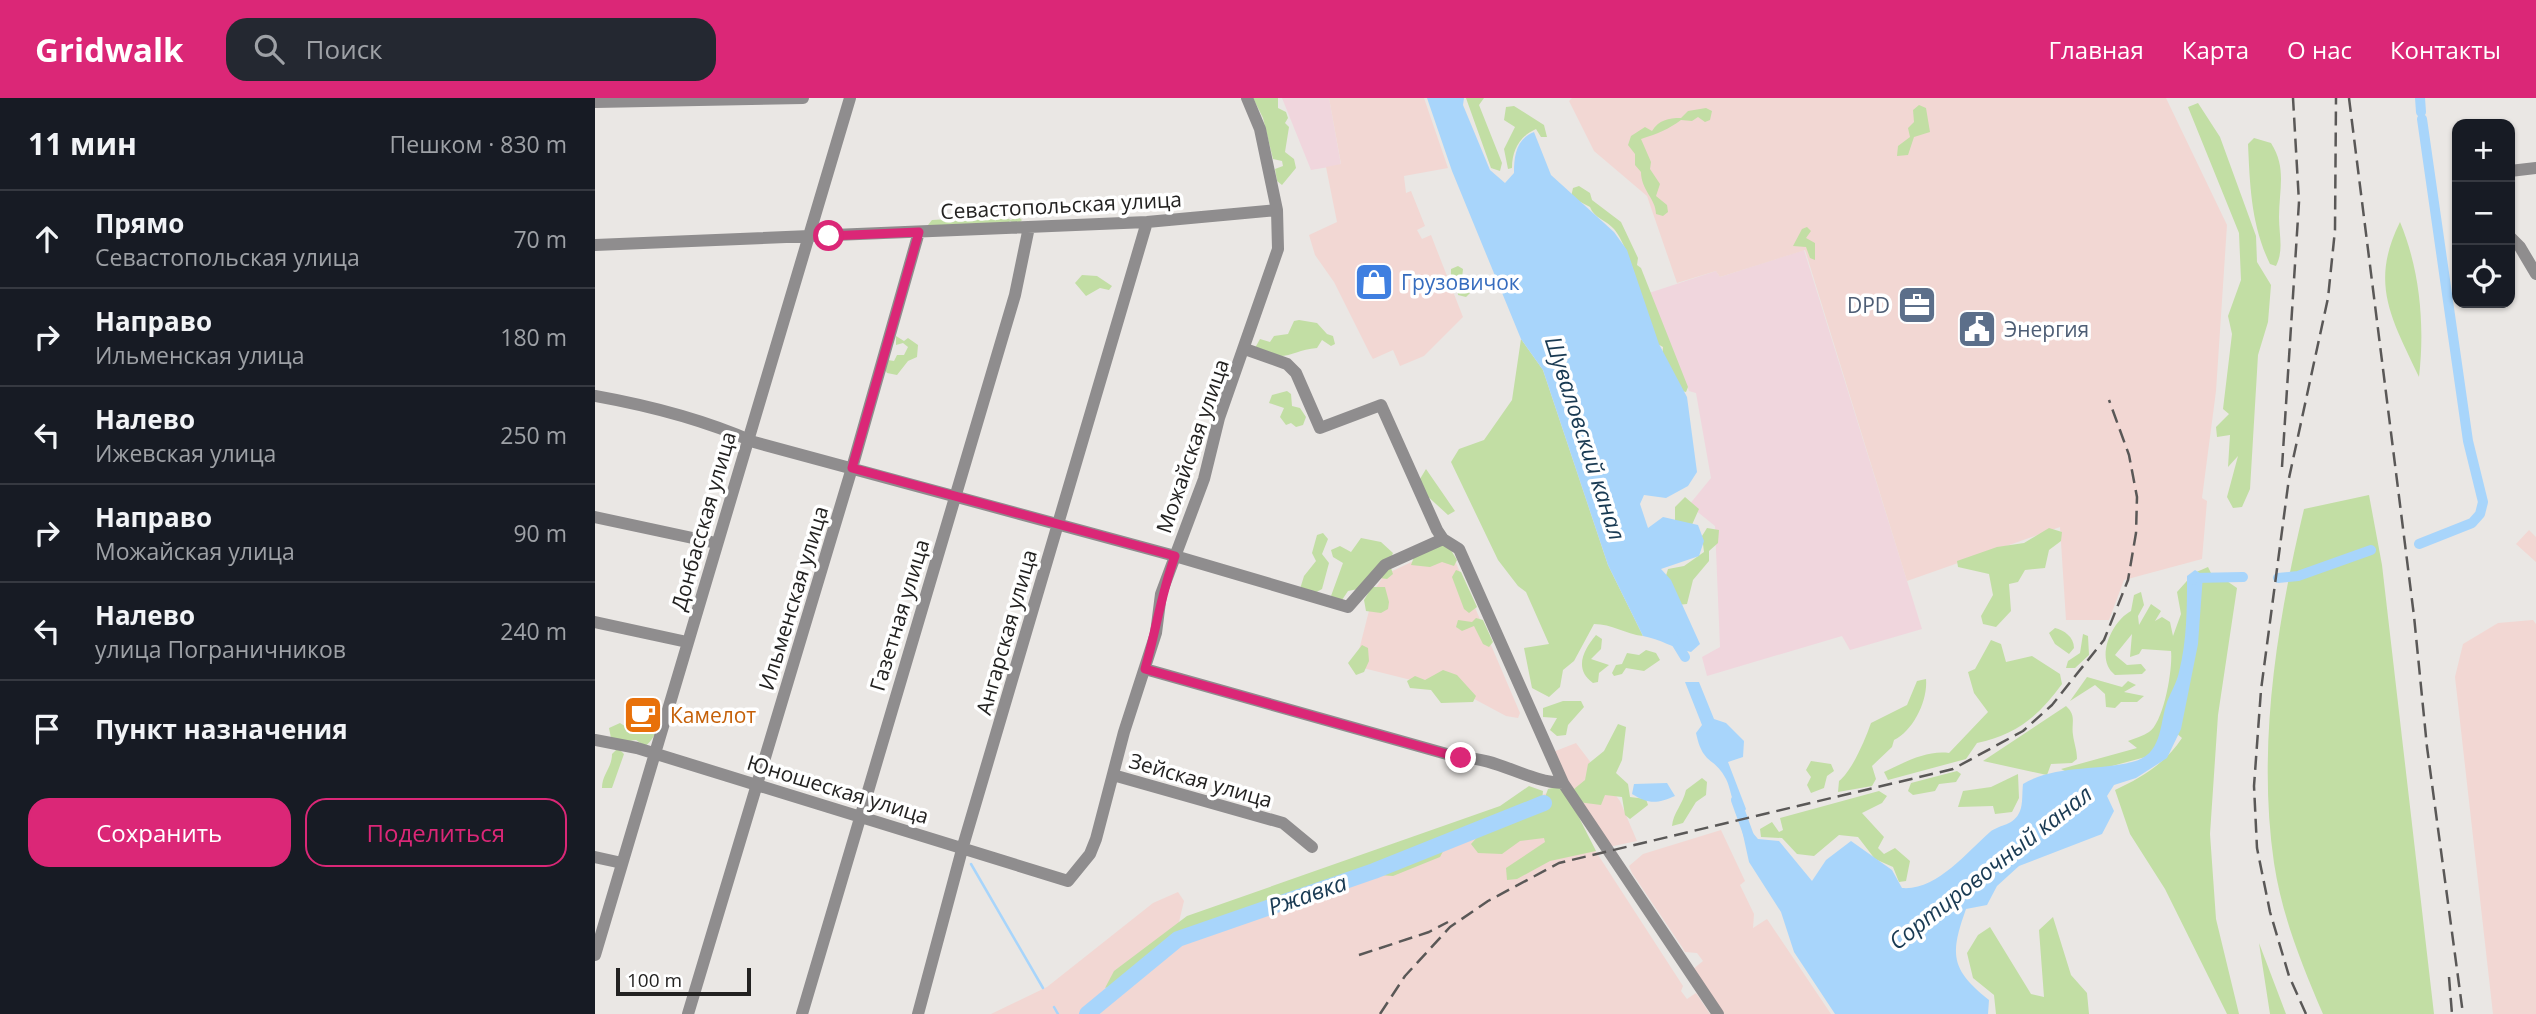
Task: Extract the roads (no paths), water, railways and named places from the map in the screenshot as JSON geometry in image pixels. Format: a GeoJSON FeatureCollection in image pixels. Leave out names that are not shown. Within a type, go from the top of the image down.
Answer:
{"type":"FeatureCollection","features":[{"type":"Feature","properties":{"kind":"street"},"geometry":{"type":"LineString","coordinates":[[595,102],[803,98]]}},
{"type":"Feature","properties":{"kind":"street","name":"Донбасская улица"},"geometry":{"type":"LineString","coordinates":[[595,955],[850,98]]}},
{"type":"Feature","properties":{"kind":"street","name":"Можайская улица"},"geometry":{"type":"LineString","coordinates":[[1068,881],[1090,854],[1124,732],[1156,633],[1161,594],[1204,479],[1219,418],[1278,248],[1277,210],[1260,129],[1247,98]]}},
{"type":"Feature","properties":{"kind":"street"},"geometry":{"type":"LineString","coordinates":[[2515,170],[2536,168]]}},
{"type":"Feature","properties":{"kind":"street","name":"Севастопольская улица"},"geometry":{"type":"LineString","coordinates":[[595,244],[1147,222],[1277,210]]}},
{"type":"Feature","properties":{"kind":"street","name":"Ангарская улица"},"geometry":{"type":"LineString","coordinates":[[918,1014],[963,846],[1147,222]]}},
{"type":"Feature","properties":{"kind":"street","name":"Газетная улица"},"geometry":{"type":"LineString","coordinates":[[802,1014],[1015,295],[1029,227]]}},
{"type":"Feature","properties":{"kind":"street","name":"Ильменская улица"},"geometry":{"type":"LineString","coordinates":[[688,1014],[852,468],[919,232]]}},
{"type":"Feature","properties":{"kind":"street"},"geometry":{"type":"LineString","coordinates":[[2515,242],[2536,274]]}},
{"type":"Feature","properties":{"kind":"street"},"geometry":{"type":"LineString","coordinates":[[1245,349],[1287,364],[1296,373],[1319,428],[1381,405],[1403,459],[1443,539],[1458,549],[1563,783],[1718,1014]]}},
{"type":"Feature","properties":{"kind":"street"},"geometry":{"type":"LineString","coordinates":[[595,396],[668,411],[747,439],[1175,556],[1348,607],[1385,565],[1443,539]]}},
{"type":"Feature","properties":{"kind":"street"},"geometry":{"type":"LineString","coordinates":[[595,517],[716,543]]}},
{"type":"Feature","properties":{"kind":"street"},"geometry":{"type":"LineString","coordinates":[[595,622],[688,642]]}},
{"type":"Feature","properties":{"kind":"street"},"geometry":{"type":"LineString","coordinates":[[1145,669],[1461,758],[1478,758],[1544,782],[1563,783]]}},
{"type":"Feature","properties":{"kind":"street","name":"Юношеская улица"},"geometry":{"type":"LineString","coordinates":[[595,740],[655,754],[963,846],[1068,881]]}},
{"type":"Feature","properties":{"kind":"street","name":"Зейская улица"},"geometry":{"type":"LineString","coordinates":[[1113,775],[1283,823],[1312,847]]}},
{"type":"Feature","properties":{"kind":"street"},"geometry":{"type":"LineString","coordinates":[[595,857],[622,863]]}},
{"type":"Feature","properties":{"kind":"water"},"geometry":{"type":"Polygon","coordinates":[[[1427,98],[1464,98],[1463,105],[1490,170],[1505,183],[1514,173],[1520,144],[1534,132],[1551,175],[1614,232],[1627,250],[1659,344],[1687,397],[1697,472],[1688,486],[1666,498],[1644,495],[1640,504],[1648,528],[1663,517],[1698,525],[1704,541],[1699,556],[1661,569],[1671,580],[1700,644],[1691,652],[1643,636],[1608,565],[1543,370],[1521,339],[1452,171],[1427,98]]]}},
{"type":"Feature","properties":{"kind":"water"},"geometry":{"type":"Polygon","coordinates":[[[2195,570],[2203,575],[2198,644],[2181,729],[2167,758],[2136,778],[2114,785],[2107,796],[2114,811],[2102,834],[2019,866],[1997,886],[1987,905],[1966,909],[1957,938],[1957,960],[1967,979],[1989,1000],[1988,1014],[1835,1014],[1794,952],[1781,912],[1749,862],[1742,830],[1747,826],[1758,839],[1779,841],[1812,881],[1826,860],[1851,841],[1892,870],[1902,888],[1915,887],[1938,877],[1961,860],[1990,832],[2011,822],[2017,816],[2021,808],[2023,784],[2062,771],[2132,762],[2142,758],[2155,746],[2182,660],[2187,612],[2187,576],[2195,570]]]}},
{"type":"Feature","properties":{"kind":"water"},"geometry":{"type":"Polygon","coordinates":[[[1685,682],[1699,682],[1714,719],[1726,723],[1744,741],[1743,757],[1728,762],[1746,809],[1743,814],[1734,803],[1722,772],[1702,751],[1696,733],[1702,725],[1685,682]]]}},
{"type":"Feature","properties":{"kind":"water"},"geometry":{"type":"Polygon","coordinates":[[[1667,783],[1675,796],[1653,802],[1632,794],[1634,784],[1667,783]]]}},
{"type":"Feature","properties":{"kind":"waterway","name":"Сортировочный канал"},"geometry":{"type":"LineString","coordinates":[[2420,98],[2421,112]]}},
{"type":"Feature","properties":{"kind":"waterway","name":"Сортировочный канал"},"geometry":{"type":"LineString","coordinates":[[2419,544],[2472,523],[2480,514],[2483,502],[2468,441],[2422,119]]}},
{"type":"Feature","properties":{"kind":"waterway","name":"Сортировочный канал"},"geometry":{"type":"LineString","coordinates":[[2278,578],[2298,576],[2371,550]]}},
{"type":"Feature","properties":{"kind":"waterway","name":"Сортировочный канал"},"geometry":{"type":"LineString","coordinates":[[2194,580],[2243,577]]}},
{"type":"Feature","properties":{"kind":"waterway","name":"Шуваловский канал"},"geometry":{"type":"LineString","coordinates":[[1674,639],[1685,657]]}},
{"type":"Feature","properties":{"kind":"waterway","name":"Шуваловский канал"},"geometry":{"type":"LineString","coordinates":[[1736,800],[1750,839]]}},
{"type":"Feature","properties":{"kind":"waterway","name":"Ржавка"},"geometry":{"type":"LineString","coordinates":[[1087,1014],[1178,939],[1374,871],[1544,803]]}},
{"type":"Feature","properties":{"kind":"waterway"},"geometry":{"type":"LineString","coordinates":[[971,864],[1043,988]]}},
{"type":"Feature","properties":{"kind":"waterway"},"geometry":{"type":"LineString","coordinates":[[1054,1007],[1058,1014]]}},
{"type":"Feature","properties":{"kind":"railway"},"geometry":{"type":"LineString","coordinates":[[2282,467],[2299,202],[2293,98]]}},
{"type":"Feature","properties":{"kind":"railway"},"geometry":{"type":"LineString","coordinates":[[2306,1014],[2289,976],[2270,912],[2257,848],[2254,786],[2261,690],[2289,478],[2328,298],[2335,230],[2336,98]]}},
{"type":"Feature","properties":{"kind":"railway"},"geometry":{"type":"LineString","coordinates":[[2349,98],[2414,616],[2427,747],[2463,1014]]}},
{"type":"Feature","properties":{"kind":"railway"},"geometry":{"type":"LineString","coordinates":[[1380,1014],[1405,976],[1450,927],[1488,901],[1559,863],[1953,769],[2023,731],[2052,705],[2104,640],[2128,580],[2136,533],[2137,497],[2129,455],[2109,400]]}},
{"type":"Feature","properties":{"kind":"railway"},"geometry":{"type":"LineString","coordinates":[[1359,955],[1429,932],[1448,922]]}},
{"type":"Feature","properties":{"kind":"railway"},"geometry":{"type":"LineString","coordinates":[[2449,977],[2452,1014]]}},
{"type":"Feature","properties":{"kind":"place","name":"Грузовичок"},"geometry":{"type":"Point","coordinates":[1374,282]}},
{"type":"Feature","properties":{"kind":"place","name":"DPD"},"geometry":{"type":"Point","coordinates":[1917,305]}},
{"type":"Feature","properties":{"kind":"place","name":"Энергия"},"geometry":{"type":"Point","coordinates":[1977,329]}},
{"type":"Feature","properties":{"kind":"place","name":"Камелот"},"geometry":{"type":"Point","coordinates":[643,715]}}]}
